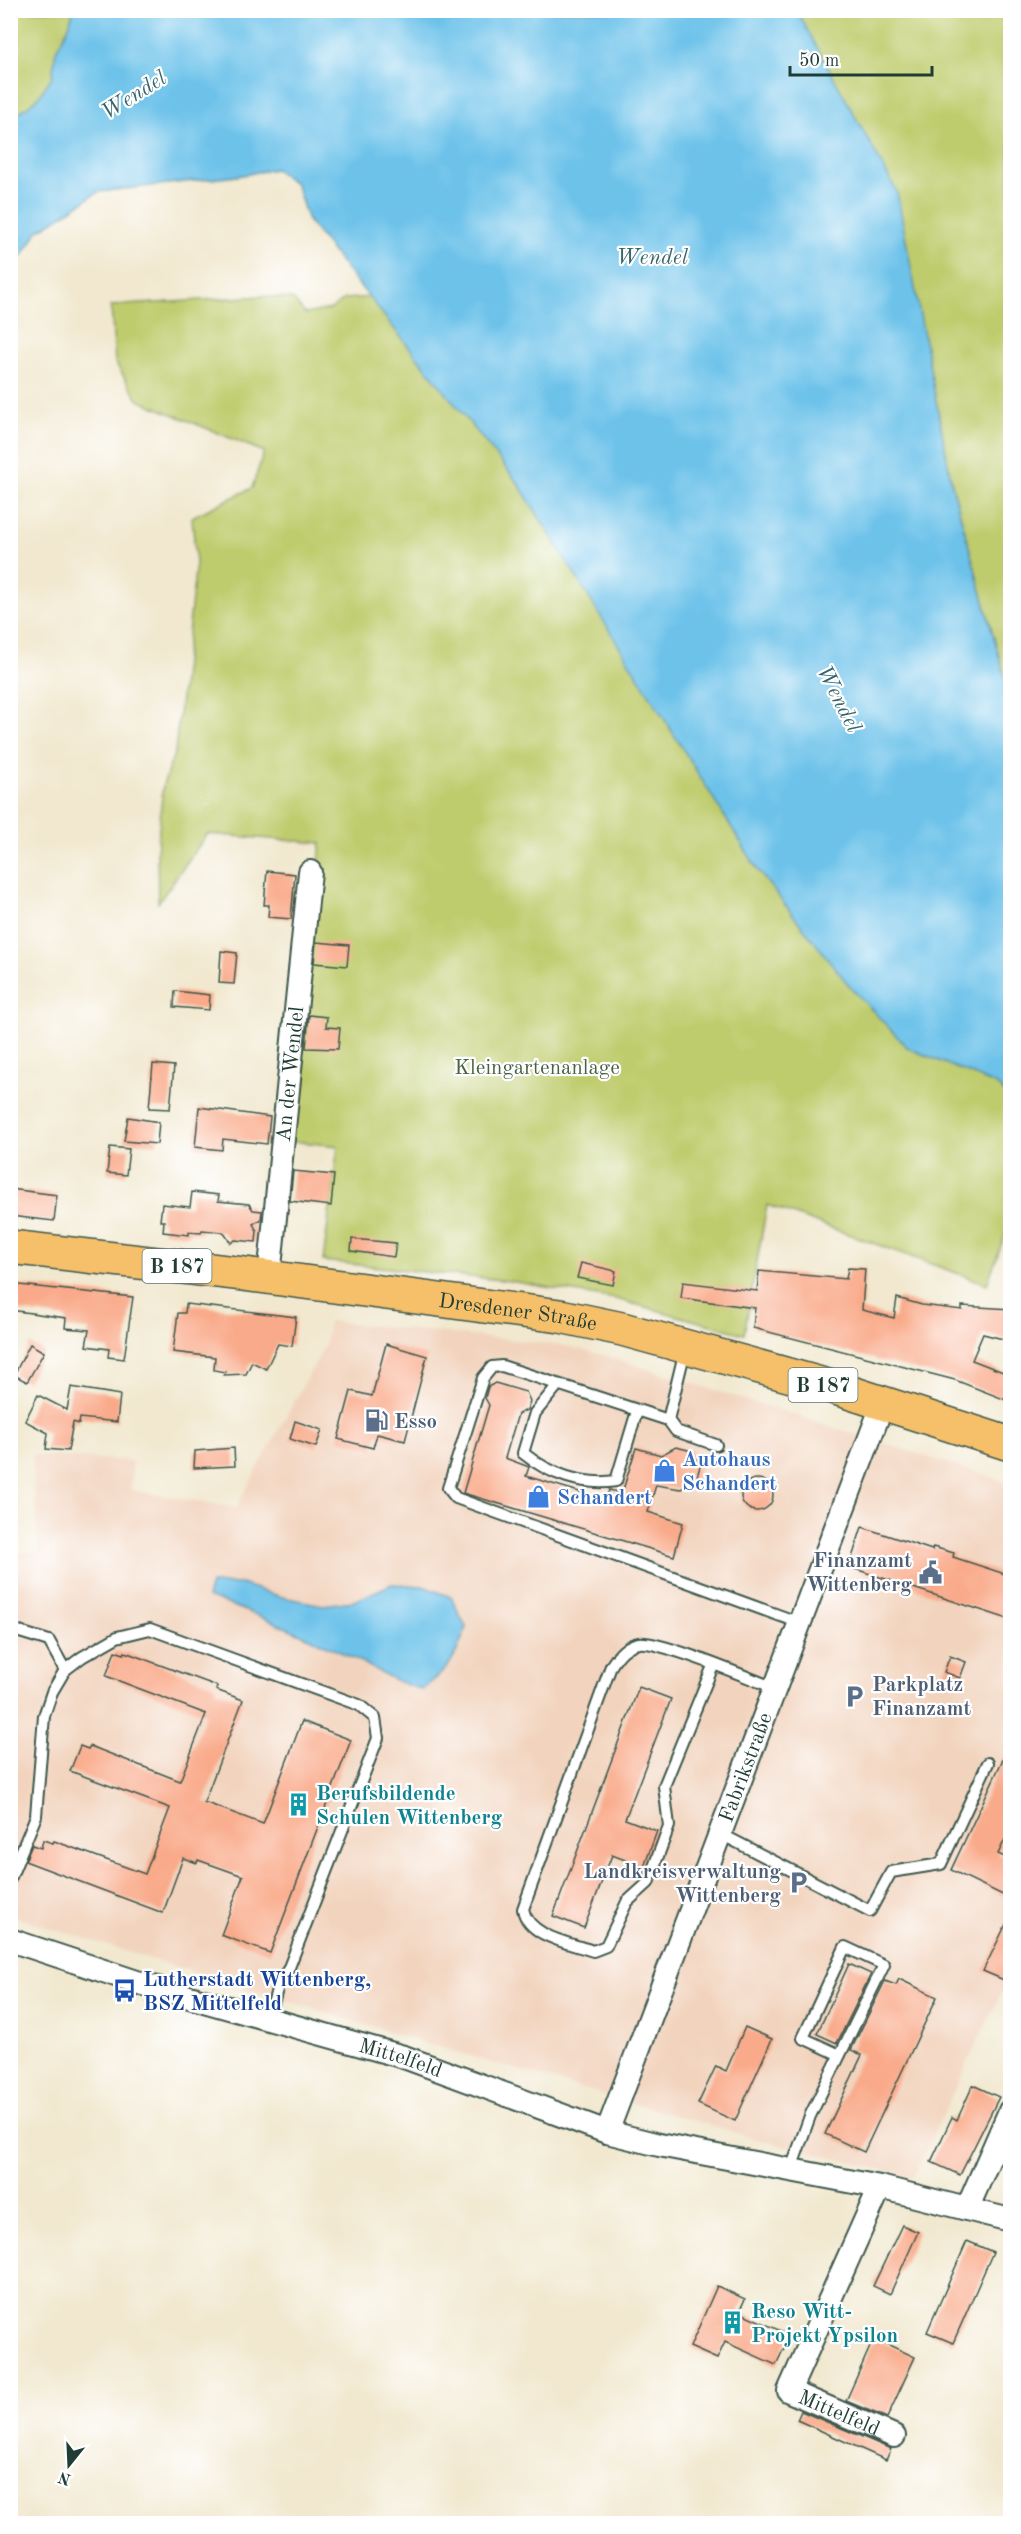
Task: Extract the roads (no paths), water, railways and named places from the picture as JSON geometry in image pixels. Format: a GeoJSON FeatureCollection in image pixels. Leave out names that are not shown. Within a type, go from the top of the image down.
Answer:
{"type":"FeatureCollection","features":[{"type":"Feature","properties":{"kind":"main road","name":"Dresdener Straße"},"geometry":{"type":"LineString","coordinates":[[10,1247],[526,1310],[622,1329],[686,1346],[883,1403],[1011,1444]]}},
{"type":"Feature","properties":{"kind":"street","name":"An der Wendel"},"geometry":{"type":"LineString","coordinates":[[269,1277],[310,872]]}},
{"type":"Feature","properties":{"kind":"street","name":"Fabrikstraße"},"geometry":{"type":"LineString","coordinates":[[607,2132],[883,1403]]}},
{"type":"Feature","properties":{"kind":"street","name":"Mittelfeld"},"geometry":{"type":"LineString","coordinates":[[10,1940],[101,1971],[426,2064],[607,2132],[659,2145],[880,2187],[1011,2220]]}},
{"type":"Feature","properties":{"kind":"street"},"geometry":{"type":"LineString","coordinates":[[967,2209],[1011,2111]]}},
{"type":"Feature","properties":{"kind":"street","name":"Mittelfeld"},"geometry":{"type":"LineString","coordinates":[[880,2187],[789,2391],[894,2436]]}},
{"type":"Feature","properties":{"kind":"lane"},"geometry":{"type":"LineString","coordinates":[[668,1420],[686,1346]]}},
{"type":"Feature","properties":{"kind":"lane"},"geometry":{"type":"LineString","coordinates":[[716,1445],[676,1431],[668,1420],[557,1386],[501,1366],[492,1367],[483,1378],[448,1488],[456,1498],[801,1623]]}},
{"type":"Feature","properties":{"kind":"lane"},"geometry":{"type":"LineString","coordinates":[[557,1386],[535,1413],[523,1453],[541,1468],[594,1485],[616,1481],[637,1411]]}},
{"type":"Feature","properties":{"kind":"lane"},"geometry":{"type":"LineString","coordinates":[[10,1629],[49,1641],[65,1670]]}},
{"type":"Feature","properties":{"kind":"lane"},"geometry":{"type":"LineString","coordinates":[[10,1879],[36,1816],[44,1716],[52,1692],[65,1670],[117,1636],[150,1629],[359,1705],[375,1718],[378,1738],[288,1970],[279,1982],[269,2019]]}},
{"type":"Feature","properties":{"kind":"lane"},"geometry":{"type":"LineString","coordinates":[[713,1666],[664,1786],[669,1826],[648,1882],[627,1902],[606,1946],[593,1951],[536,1931],[528,1924],[523,1909],[611,1666],[618,1654],[641,1642],[666,1647],[775,1688]]}},
{"type":"Feature","properties":{"kind":"lane"},"geometry":{"type":"LineString","coordinates":[[721,1834],[870,1911],[891,1872],[941,1864],[988,1763]]}},
{"type":"Feature","properties":{"kind":"lane"},"geometry":{"type":"LineString","coordinates":[[791,2169],[810,2116],[840,2055],[884,1965],[845,1947],[803,2038],[840,2055]]}},
{"type":"Feature","properties":{"kind":"water","name":"Wendel"},"geometry":{"type":"Polygon","coordinates":[[[73,11],[797,11],[897,192],[952,485],[1010,696],[1010,1098],[997,1085],[908,1048],[851,988],[759,872],[518,483],[308,221],[296,184],[275,169],[237,176],[98,192],[38,231],[23,255],[11,262],[11,119],[37,99],[52,77],[56,51],[69,26],[73,11]]]}},
{"type":"Feature","properties":{"kind":"water"},"geometry":{"type":"Polygon","coordinates":[[[211,1584],[241,1584],[282,1597],[323,1605],[354,1601],[392,1584],[423,1586],[451,1597],[466,1627],[450,1663],[439,1676],[422,1689],[394,1680],[351,1657],[280,1625],[207,1597],[211,1584]]]}},
{"type":"Feature","properties":{"kind":"place","name":"Esso"},"geometry":{"type":"Point","coordinates":[376,1421]}},
{"type":"Feature","properties":{"kind":"place","name":"Autohaus Schandert"},"geometry":{"type":"Point","coordinates":[664,1471]}},
{"type":"Feature","properties":{"kind":"place","name":"Schandert"},"geometry":{"type":"Point","coordinates":[539,1497]}},
{"type":"Feature","properties":{"kind":"place","name":"Finanzamt Wittenberg"},"geometry":{"type":"Point","coordinates":[930,1572]}},
{"type":"Feature","properties":{"kind":"place","name":"Parkplatz Finanzamt"},"geometry":{"type":"Point","coordinates":[854,1696]}},
{"type":"Feature","properties":{"kind":"place","name":"Berufsbildende Schulen Wittenberg"},"geometry":{"type":"Point","coordinates":[298,1805]}},
{"type":"Feature","properties":{"kind":"place","name":"Landkreisverwaltung Wittenberg"},"geometry":{"type":"Point","coordinates":[799,1883]}},
{"type":"Feature","properties":{"kind":"place","name":"Lutherstadt Wittenberg, BSZ Mittelfeld"},"geometry":{"type":"Point","coordinates":[125,1991]}},
{"type":"Feature","properties":{"kind":"place","name":"Reso Witt- Projekt Ypsilon"},"geometry":{"type":"Point","coordinates":[733,2323]}},
{"type":"Feature","properties":{"kind":"park label","name":"Kleingartenanlage"},"geometry":{"type":"Point","coordinates":[537,1067]}}]}
